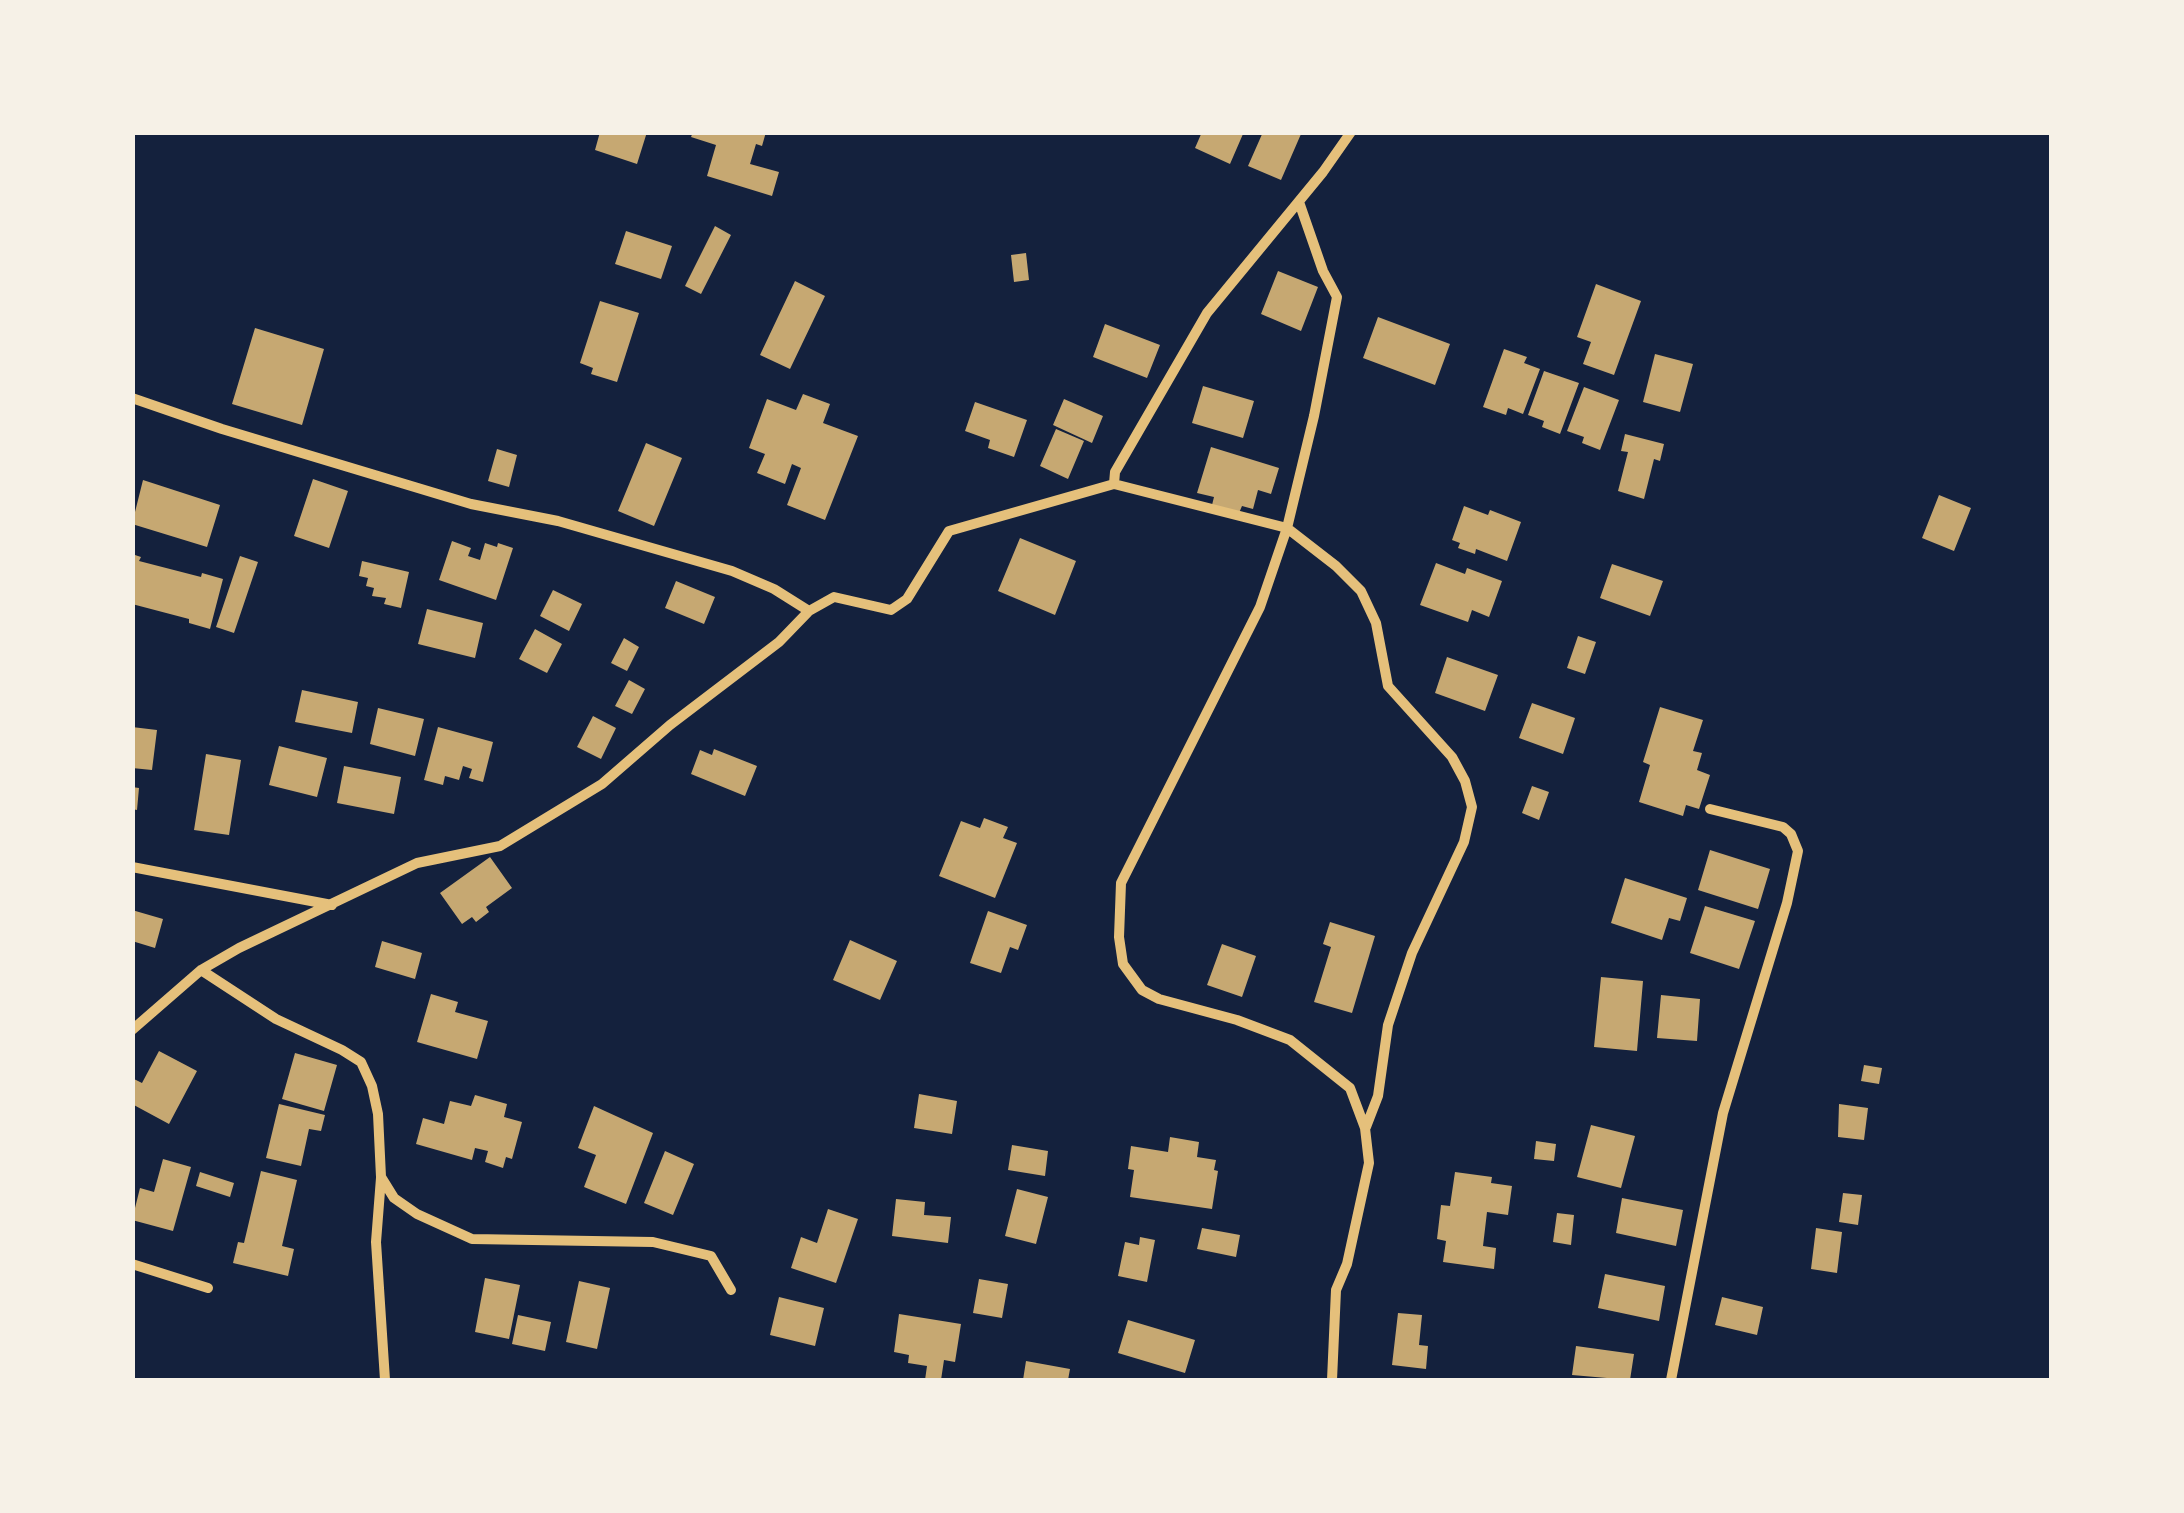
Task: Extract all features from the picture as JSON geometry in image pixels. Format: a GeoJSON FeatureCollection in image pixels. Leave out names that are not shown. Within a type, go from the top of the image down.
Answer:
{"type":"FeatureCollection","features":[{"type":"Feature","properties":{"kind":"street"},"geometry":{"type":"LineString","coordinates":[[1114,484],[1114,472],[1207,314],[1351,132]]}},
{"type":"Feature","properties":{"kind":"street"},"geometry":{"type":"LineString","coordinates":[[1298,202],[1323,271],[1337,296],[1287,528],[1260,606],[1122,883],[1119,938],[1123,964],[1142,990],[1159,999],[1237,1020],[1290,1040],[1350,1088],[1366,1128],[1370,1163],[1347,1264],[1336,1290],[1332,1380]]}},
{"type":"Feature","properties":{"kind":"street"},"geometry":{"type":"LineString","coordinates":[[132,398],[472,504],[558,520],[732,571],[774,589],[809,611]]}},
{"type":"Feature","properties":{"kind":"street"},"geometry":{"type":"LineString","coordinates":[[132,1030],[201,970],[239,948],[418,863],[500,846],[602,784],[670,725],[779,642],[809,611],[834,597],[890,610],[907,599],[949,531],[1114,484],[1287,528],[1336,566],[1361,592],[1376,623],[1388,686],[1452,757],[1465,781],[1472,807],[1464,842],[1412,953],[1388,1024],[1378,1096],[1366,1128]]}},
{"type":"Feature","properties":{"kind":"street"},"geometry":{"type":"LineString","coordinates":[[1671,1380],[1723,1112],[1787,903],[1798,851],[1791,834],[1783,827],[1710,809]]}},
{"type":"Feature","properties":{"kind":"street"},"geometry":{"type":"LineString","coordinates":[[132,866],[332,905]]}},
{"type":"Feature","properties":{"kind":"street"},"geometry":{"type":"LineString","coordinates":[[201,970],[276,1019],[360,1062],[372,1086],[378,1114],[381,1176],[376,1242],[384,1380]]}},
{"type":"Feature","properties":{"kind":"street"},"geometry":{"type":"LineString","coordinates":[[381,1176],[394,1198],[416,1214],[472,1239],[653,1242],[711,1256],[731,1290]]}},
{"type":"Feature","properties":{"kind":"street"},"geometry":{"type":"LineString","coordinates":[[132,1264],[208,1288]]}},
{"type":"Feature","properties":{"kind":"building"},"geometry":{"type":"Polygon","coordinates":[[[600,132],[647,132],[637,164],[595,150],[600,132]]]}},
{"type":"Feature","properties":{"kind":"building"},"geometry":{"type":"Polygon","coordinates":[[[693,132],[766,132],[762,146],[756,144],[750,164],[779,172],[772,196],[707,176],[716,145],[691,137],[693,132]]]}},
{"type":"Feature","properties":{"kind":"building"},"geometry":{"type":"Polygon","coordinates":[[[1202,132],[1243,134],[1230,164],[1195,148],[1202,132]]]}},
{"type":"Feature","properties":{"kind":"building"},"geometry":{"type":"Polygon","coordinates":[[[1263,132],[1301,134],[1281,180],[1248,166],[1263,132]]]}},
{"type":"Feature","properties":{"kind":"building"},"geometry":{"type":"Polygon","coordinates":[[[715,226],[731,235],[701,294],[685,286],[715,226]]]}},
{"type":"Feature","properties":{"kind":"building"},"geometry":{"type":"Polygon","coordinates":[[[626,231],[672,246],[661,279],[615,264],[626,231]]]}},
{"type":"Feature","properties":{"kind":"building"},"geometry":{"type":"Polygon","coordinates":[[[1026,253],[1029,280],[1014,282],[1011,255],[1026,253]]]}},
{"type":"Feature","properties":{"kind":"building"},"geometry":{"type":"Polygon","coordinates":[[[1278,271],[1318,287],[1301,331],[1261,314],[1278,271]]]}},
{"type":"Feature","properties":{"kind":"building"},"geometry":{"type":"Polygon","coordinates":[[[795,281],[825,296],[790,369],[760,355],[795,281]]]}},
{"type":"Feature","properties":{"kind":"building"},"geometry":{"type":"Polygon","coordinates":[[[1596,284],[1641,301],[1614,375],[1583,364],[1591,342],[1577,337],[1596,284]]]}},
{"type":"Feature","properties":{"kind":"building"},"geometry":{"type":"Polygon","coordinates":[[[600,301],[639,313],[617,382],[591,374],[593,368],[580,363],[600,301]]]}},
{"type":"Feature","properties":{"kind":"building"},"geometry":{"type":"Polygon","coordinates":[[[1378,317],[1450,344],[1435,385],[1363,358],[1378,317]]]}},
{"type":"Feature","properties":{"kind":"building"},"geometry":{"type":"Polygon","coordinates":[[[1105,324],[1160,345],[1147,378],[1093,357],[1105,324]]]}},
{"type":"Feature","properties":{"kind":"building"},"geometry":{"type":"Polygon","coordinates":[[[255,328],[324,349],[302,425],[232,404],[255,328]]]}},
{"type":"Feature","properties":{"kind":"building"},"geometry":{"type":"Polygon","coordinates":[[[1504,349],[1527,357],[1524,363],[1540,369],[1523,414],[1508,408],[1506,415],[1483,407],[1504,349]]]}},
{"type":"Feature","properties":{"kind":"building"},"geometry":{"type":"Polygon","coordinates":[[[1655,354],[1693,364],[1680,412],[1643,402],[1655,354]]]}},
{"type":"Feature","properties":{"kind":"building"},"geometry":{"type":"Polygon","coordinates":[[[1544,371],[1579,383],[1560,434],[1542,427],[1544,421],[1528,415],[1544,371]]]}},
{"type":"Feature","properties":{"kind":"building"},"geometry":{"type":"Polygon","coordinates":[[[1203,386],[1254,401],[1243,438],[1192,423],[1203,386]]]}},
{"type":"Feature","properties":{"kind":"building"},"geometry":{"type":"Polygon","coordinates":[[[1584,387],[1619,400],[1600,450],[1582,443],[1584,437],[1567,431],[1584,387]]]}},
{"type":"Feature","properties":{"kind":"building"},"geometry":{"type":"Polygon","coordinates":[[[803,394],[830,404],[823,423],[858,436],[825,520],[787,505],[801,468],[792,464],[785,484],[757,473],[765,454],[749,448],[767,399],[796,410],[803,394]]]}},
{"type":"Feature","properties":{"kind":"building"},"geometry":{"type":"Polygon","coordinates":[[[1064,399],[1103,416],[1092,443],[1053,425],[1064,399]]]}},
{"type":"Feature","properties":{"kind":"building"},"geometry":{"type":"Polygon","coordinates":[[[975,402],[1027,420],[1014,457],[988,448],[990,440],[965,431],[975,402]]]}},
{"type":"Feature","properties":{"kind":"building"},"geometry":{"type":"Polygon","coordinates":[[[1056,429],[1084,441],[1068,479],[1040,466],[1056,429]]]}},
{"type":"Feature","properties":{"kind":"building"},"geometry":{"type":"Polygon","coordinates":[[[1625,434],[1664,444],[1660,461],[1654,459],[1644,499],[1618,491],[1628,452],[1621,451],[1625,434]]]}},
{"type":"Feature","properties":{"kind":"building"},"geometry":{"type":"Polygon","coordinates":[[[646,443],[682,458],[654,526],[618,511],[646,443]]]}},
{"type":"Feature","properties":{"kind":"building"},"geometry":{"type":"Polygon","coordinates":[[[1211,447],[1279,468],[1271,494],[1258,490],[1253,509],[1242,506],[1239,513],[1212,505],[1214,497],[1197,493],[1211,447]]]}},
{"type":"Feature","properties":{"kind":"building"},"geometry":{"type":"Polygon","coordinates":[[[497,449],[517,455],[509,487],[488,481],[497,449]]]}},
{"type":"Feature","properties":{"kind":"building"},"geometry":{"type":"Polygon","coordinates":[[[313,479],[348,491],[329,548],[294,536],[313,479]]]}},
{"type":"Feature","properties":{"kind":"building"},"geometry":{"type":"Polygon","coordinates":[[[143,480],[220,505],[207,547],[132,524],[143,480]]]}},
{"type":"Feature","properties":{"kind":"building"},"geometry":{"type":"Polygon","coordinates":[[[1939,495],[1971,508],[1954,551],[1922,538],[1939,495]]]}},
{"type":"Feature","properties":{"kind":"building"},"geometry":{"type":"Polygon","coordinates":[[[1464,506],[1488,515],[1490,510],[1521,522],[1507,561],[1476,549],[1475,554],[1458,548],[1460,543],[1452,540],[1464,506]]]}},
{"type":"Feature","properties":{"kind":"building"},"geometry":{"type":"Polygon","coordinates":[[[1020,538],[1076,561],[1055,615],[998,591],[1020,538]]]}},
{"type":"Feature","properties":{"kind":"building"},"geometry":{"type":"Polygon","coordinates":[[[452,541],[471,548],[468,556],[480,560],[485,543],[513,548],[496,600],[439,580],[452,541]]]}},
{"type":"Feature","properties":{"kind":"building"},"geometry":{"type":"Polygon","coordinates":[[[132,554],[141,557],[139,561],[223,579],[210,629],[189,623],[189,619],[132,604],[132,554]]]}},
{"type":"Feature","properties":{"kind":"building"},"geometry":{"type":"Polygon","coordinates":[[[240,556],[258,562],[234,633],[216,627],[240,556]]]}},
{"type":"Feature","properties":{"kind":"building"},"geometry":{"type":"Polygon","coordinates":[[[362,561],[409,572],[401,608],[384,604],[386,598],[372,596],[374,588],[366,586],[368,578],[359,576],[362,561]]]}},
{"type":"Feature","properties":{"kind":"building"},"geometry":{"type":"Polygon","coordinates":[[[1436,563],[1465,574],[1467,568],[1502,581],[1489,617],[1472,610],[1468,622],[1420,605],[1436,563]]]}},
{"type":"Feature","properties":{"kind":"building"},"geometry":{"type":"Polygon","coordinates":[[[1612,564],[1663,581],[1650,616],[1600,598],[1612,564]]]}},
{"type":"Feature","properties":{"kind":"building"},"geometry":{"type":"Polygon","coordinates":[[[676,581],[715,597],[704,624],[665,608],[676,581]]]}},
{"type":"Feature","properties":{"kind":"building"},"geometry":{"type":"Polygon","coordinates":[[[553,590],[582,604],[569,631],[540,616],[553,590]]]}},
{"type":"Feature","properties":{"kind":"building"},"geometry":{"type":"Polygon","coordinates":[[[427,609],[483,623],[475,658],[418,644],[427,609]]]}},
{"type":"Feature","properties":{"kind":"building"},"geometry":{"type":"Polygon","coordinates":[[[535,629],[562,644],[547,673],[519,659],[535,629]]]}},
{"type":"Feature","properties":{"kind":"building"},"geometry":{"type":"Polygon","coordinates":[[[1578,636],[1596,642],[1585,674],[1567,668],[1578,636]]]}},
{"type":"Feature","properties":{"kind":"building"},"geometry":{"type":"Polygon","coordinates":[[[624,638],[639,647],[627,671],[611,663],[624,638]]]}},
{"type":"Feature","properties":{"kind":"building"},"geometry":{"type":"Polygon","coordinates":[[[1447,657],[1498,675],[1485,711],[1435,693],[1447,657]]]}},
{"type":"Feature","properties":{"kind":"building"},"geometry":{"type":"Polygon","coordinates":[[[629,680],[645,689],[632,714],[615,706],[629,680]]]}},
{"type":"Feature","properties":{"kind":"building"},"geometry":{"type":"Polygon","coordinates":[[[302,690],[358,702],[352,733],[295,722],[302,690]]]}},
{"type":"Feature","properties":{"kind":"building"},"geometry":{"type":"Polygon","coordinates":[[[1532,703],[1575,718],[1563,754],[1519,738],[1532,703]]]}},
{"type":"Feature","properties":{"kind":"building"},"geometry":{"type":"Polygon","coordinates":[[[1660,707],[1703,720],[1693,751],[1702,753],[1697,770],[1710,775],[1699,809],[1686,805],[1683,816],[1639,802],[1650,765],[1643,762],[1660,707]]]}},
{"type":"Feature","properties":{"kind":"building"},"geometry":{"type":"Polygon","coordinates":[[[378,708],[424,719],[415,756],[370,744],[378,708]]]}},
{"type":"Feature","properties":{"kind":"building"},"geometry":{"type":"Polygon","coordinates":[[[593,716],[616,728],[601,759],[577,747],[593,716]]]}},
{"type":"Feature","properties":{"kind":"building"},"geometry":{"type":"Polygon","coordinates":[[[132,727],[157,730],[152,770],[132,768],[132,727]]]}},
{"type":"Feature","properties":{"kind":"building"},"geometry":{"type":"Polygon","coordinates":[[[438,727],[493,742],[483,782],[469,778],[472,769],[463,766],[459,780],[445,776],[443,785],[424,780],[438,727]]]}},
{"type":"Feature","properties":{"kind":"building"},"geometry":{"type":"Polygon","coordinates":[[[279,746],[327,758],[317,797],[269,785],[279,746]]]}},
{"type":"Feature","properties":{"kind":"building"},"geometry":{"type":"Polygon","coordinates":[[[714,749],[757,766],[745,796],[691,774],[700,750],[712,755],[714,749]]]}},
{"type":"Feature","properties":{"kind":"building"},"geometry":{"type":"Polygon","coordinates":[[[206,754],[241,760],[229,835],[194,830],[206,754]]]}},
{"type":"Feature","properties":{"kind":"building"},"geometry":{"type":"Polygon","coordinates":[[[344,766],[401,777],[394,814],[337,803],[344,766]]]}},
{"type":"Feature","properties":{"kind":"building"},"geometry":{"type":"Polygon","coordinates":[[[1532,786],[1549,792],[1539,820],[1522,813],[1532,786]]]}},
{"type":"Feature","properties":{"kind":"building"},"geometry":{"type":"Polygon","coordinates":[[[132,787],[139,788],[137,810],[132,809],[132,787]]]}},
{"type":"Feature","properties":{"kind":"building"},"geometry":{"type":"Polygon","coordinates":[[[984,818],[1008,827],[1003,838],[1017,843],[995,898],[939,876],[961,821],[980,828],[984,818]]]}},
{"type":"Feature","properties":{"kind":"building"},"geometry":{"type":"Polygon","coordinates":[[[1710,850],[1770,869],[1758,909],[1698,890],[1710,850]]]}},
{"type":"Feature","properties":{"kind":"building"},"geometry":{"type":"Polygon","coordinates":[[[490,857],[512,888],[486,907],[489,912],[476,922],[472,917],[462,924],[440,893],[490,857]]]}},
{"type":"Feature","properties":{"kind":"building"},"geometry":{"type":"Polygon","coordinates":[[[1625,878],[1687,898],[1680,921],[1669,918],[1662,940],[1611,923],[1625,878]]]}},
{"type":"Feature","properties":{"kind":"building"},"geometry":{"type":"Polygon","coordinates":[[[1705,906],[1755,921],[1739,969],[1690,953],[1705,906]]]}},
{"type":"Feature","properties":{"kind":"building"},"geometry":{"type":"Polygon","coordinates":[[[132,910],[163,919],[155,948],[132,941],[132,910]]]}},
{"type":"Feature","properties":{"kind":"building"},"geometry":{"type":"Polygon","coordinates":[[[988,911],[1027,925],[1018,950],[1010,947],[1001,973],[970,963],[988,911]]]}},
{"type":"Feature","properties":{"kind":"building"},"geometry":{"type":"Polygon","coordinates":[[[1330,922],[1375,936],[1352,1013],[1314,1002],[1331,947],[1323,944],[1330,922]]]}},
{"type":"Feature","properties":{"kind":"building"},"geometry":{"type":"Polygon","coordinates":[[[850,940],[897,961],[880,1000],[833,980],[850,940]]]}},
{"type":"Feature","properties":{"kind":"building"},"geometry":{"type":"Polygon","coordinates":[[[382,941],[422,953],[415,979],[375,967],[382,941]]]}},
{"type":"Feature","properties":{"kind":"building"},"geometry":{"type":"Polygon","coordinates":[[[1222,944],[1256,956],[1242,997],[1207,985],[1222,944]]]}},
{"type":"Feature","properties":{"kind":"building"},"geometry":{"type":"Polygon","coordinates":[[[1601,977],[1643,981],[1637,1051],[1594,1047],[1601,977]]]}},
{"type":"Feature","properties":{"kind":"building"},"geometry":{"type":"Polygon","coordinates":[[[431,994],[458,1002],[455,1012],[488,1021],[477,1059],[417,1042],[431,994]]]}},
{"type":"Feature","properties":{"kind":"building"},"geometry":{"type":"Polygon","coordinates":[[[1661,995],[1700,999],[1697,1041],[1657,1038],[1661,995]]]}},
{"type":"Feature","properties":{"kind":"building"},"geometry":{"type":"Polygon","coordinates":[[[159,1051],[197,1071],[169,1124],[132,1104],[132,1078],[142,1083],[159,1051]]]}},
{"type":"Feature","properties":{"kind":"building"},"geometry":{"type":"Polygon","coordinates":[[[295,1053],[337,1065],[324,1111],[282,1099],[295,1053]]]}},
{"type":"Feature","properties":{"kind":"building"},"geometry":{"type":"Polygon","coordinates":[[[1864,1065],[1882,1068],[1879,1084],[1861,1081],[1864,1065]]]}},
{"type":"Feature","properties":{"kind":"building"},"geometry":{"type":"Polygon","coordinates":[[[919,1094],[957,1101],[952,1134],[914,1128],[919,1094]]]}},
{"type":"Feature","properties":{"kind":"building"},"geometry":{"type":"Polygon","coordinates":[[[475,1095],[507,1104],[504,1117],[522,1122],[512,1159],[506,1157],[503,1168],[485,1162],[488,1151],[475,1148],[472,1160],[416,1144],[423,1118],[444,1124],[450,1101],[471,1106],[475,1095]]]}},
{"type":"Feature","properties":{"kind":"building"},"geometry":{"type":"Polygon","coordinates":[[[279,1104],[325,1115],[321,1131],[309,1129],[301,1166],[266,1158],[279,1104]]]}},
{"type":"Feature","properties":{"kind":"building"},"geometry":{"type":"Polygon","coordinates":[[[1839,1104],[1868,1108],[1864,1140],[1838,1137],[1839,1104]]]}},
{"type":"Feature","properties":{"kind":"building"},"geometry":{"type":"Polygon","coordinates":[[[594,1106],[653,1133],[626,1204],[584,1187],[596,1155],[578,1148],[594,1106]]]}},
{"type":"Feature","properties":{"kind":"building"},"geometry":{"type":"Polygon","coordinates":[[[1591,1125],[1635,1136],[1621,1188],[1577,1177],[1591,1125]]]}},
{"type":"Feature","properties":{"kind":"building"},"geometry":{"type":"Polygon","coordinates":[[[1170,1137],[1199,1142],[1197,1157],[1216,1160],[1212,1209],[1130,1197],[1134,1170],[1128,1169],[1131,1146],[1168,1152],[1170,1137]]]}},
{"type":"Feature","properties":{"kind":"building"},"geometry":{"type":"Polygon","coordinates":[[[1536,1141],[1556,1144],[1554,1161],[1534,1159],[1536,1141]]]}},
{"type":"Feature","properties":{"kind":"building"},"geometry":{"type":"Polygon","coordinates":[[[1012,1145],[1048,1151],[1045,1176],[1008,1170],[1012,1145]]]}},
{"type":"Feature","properties":{"kind":"building"},"geometry":{"type":"Polygon","coordinates":[[[665,1151],[694,1164],[673,1215],[644,1203],[665,1151]]]}},
{"type":"Feature","properties":{"kind":"building"},"geometry":{"type":"Polygon","coordinates":[[[163,1159],[191,1167],[173,1231],[132,1220],[140,1188],[154,1192],[163,1159]]]}},
{"type":"Feature","properties":{"kind":"building"},"geometry":{"type":"Polygon","coordinates":[[[261,1171],[297,1180],[282,1246],[294,1249],[288,1276],[233,1263],[238,1242],[244,1243],[261,1171]]]}},
{"type":"Feature","properties":{"kind":"building"},"geometry":{"type":"Polygon","coordinates":[[[200,1172],[234,1183],[230,1197],[196,1186],[200,1172]]]}},
{"type":"Feature","properties":{"kind":"building"},"geometry":{"type":"Polygon","coordinates":[[[1455,1172],[1492,1177],[1491,1183],[1512,1186],[1508,1215],[1487,1212],[1483,1246],[1496,1248],[1494,1269],[1443,1262],[1446,1241],[1437,1239],[1441,1205],[1450,1206],[1455,1172]]]}},
{"type":"Feature","properties":{"kind":"building"},"geometry":{"type":"Polygon","coordinates":[[[1017,1189],[1048,1197],[1036,1244],[1005,1236],[1017,1189]]]}},
{"type":"Feature","properties":{"kind":"building"},"geometry":{"type":"Polygon","coordinates":[[[1843,1193],[1862,1195],[1858,1225],[1839,1222],[1843,1193]]]}},
{"type":"Feature","properties":{"kind":"building"},"geometry":{"type":"Polygon","coordinates":[[[1622,1198],[1683,1210],[1676,1246],[1616,1233],[1622,1198]]]}},
{"type":"Feature","properties":{"kind":"building"},"geometry":{"type":"Polygon","coordinates":[[[896,1199],[925,1202],[924,1215],[951,1217],[948,1243],[892,1236],[896,1199]]]}},
{"type":"Feature","properties":{"kind":"building"},"geometry":{"type":"Polygon","coordinates":[[[828,1209],[858,1219],[836,1283],[791,1268],[801,1237],[817,1243],[828,1209]]]}},
{"type":"Feature","properties":{"kind":"building"},"geometry":{"type":"Polygon","coordinates":[[[1557,1213],[1574,1215],[1571,1245],[1553,1242],[1557,1213]]]}},
{"type":"Feature","properties":{"kind":"building"},"geometry":{"type":"Polygon","coordinates":[[[1202,1228],[1240,1235],[1236,1257],[1197,1249],[1202,1228]]]}},
{"type":"Feature","properties":{"kind":"building"},"geometry":{"type":"Polygon","coordinates":[[[1816,1228],[1842,1232],[1837,1273],[1811,1269],[1816,1228]]]}},
{"type":"Feature","properties":{"kind":"building"},"geometry":{"type":"Polygon","coordinates":[[[1140,1237],[1155,1240],[1147,1282],[1118,1276],[1125,1242],[1139,1245],[1140,1237]]]}},
{"type":"Feature","properties":{"kind":"building"},"geometry":{"type":"Polygon","coordinates":[[[1605,1274],[1665,1286],[1659,1321],[1598,1308],[1605,1274]]]}},
{"type":"Feature","properties":{"kind":"building"},"geometry":{"type":"Polygon","coordinates":[[[485,1278],[520,1285],[509,1339],[475,1332],[485,1278]]]}},
{"type":"Feature","properties":{"kind":"building"},"geometry":{"type":"Polygon","coordinates":[[[979,1279],[1008,1284],[1002,1318],[973,1313],[979,1279]]]}},
{"type":"Feature","properties":{"kind":"building"},"geometry":{"type":"Polygon","coordinates":[[[579,1281],[610,1288],[597,1349],[566,1342],[579,1281]]]}},
{"type":"Feature","properties":{"kind":"building"},"geometry":{"type":"Polygon","coordinates":[[[779,1297],[824,1308],[815,1346],[770,1335],[779,1297]]]}},
{"type":"Feature","properties":{"kind":"building"},"geometry":{"type":"Polygon","coordinates":[[[1722,1297],[1763,1307],[1757,1335],[1715,1325],[1722,1297]]]}},
{"type":"Feature","properties":{"kind":"building"},"geometry":{"type":"Polygon","coordinates":[[[1398,1313],[1422,1315],[1419,1345],[1428,1346],[1426,1369],[1392,1365],[1398,1313]]]}},
{"type":"Feature","properties":{"kind":"building"},"geometry":{"type":"Polygon","coordinates":[[[899,1314],[961,1324],[955,1362],[944,1360],[941,1380],[925,1380],[927,1366],[908,1363],[909,1355],[894,1352],[899,1314]]]}},
{"type":"Feature","properties":{"kind":"building"},"geometry":{"type":"Polygon","coordinates":[[[518,1315],[551,1322],[545,1351],[512,1344],[518,1315]]]}},
{"type":"Feature","properties":{"kind":"building"},"geometry":{"type":"Polygon","coordinates":[[[1128,1320],[1195,1340],[1185,1373],[1118,1353],[1128,1320]]]}},
{"type":"Feature","properties":{"kind":"building"},"geometry":{"type":"Polygon","coordinates":[[[1576,1346],[1634,1354],[1630,1380],[1572,1375],[1576,1346]]]}},
{"type":"Feature","properties":{"kind":"building"},"geometry":{"type":"Polygon","coordinates":[[[1026,1361],[1070,1369],[1068,1380],[1023,1380],[1026,1361]]]}}]}
